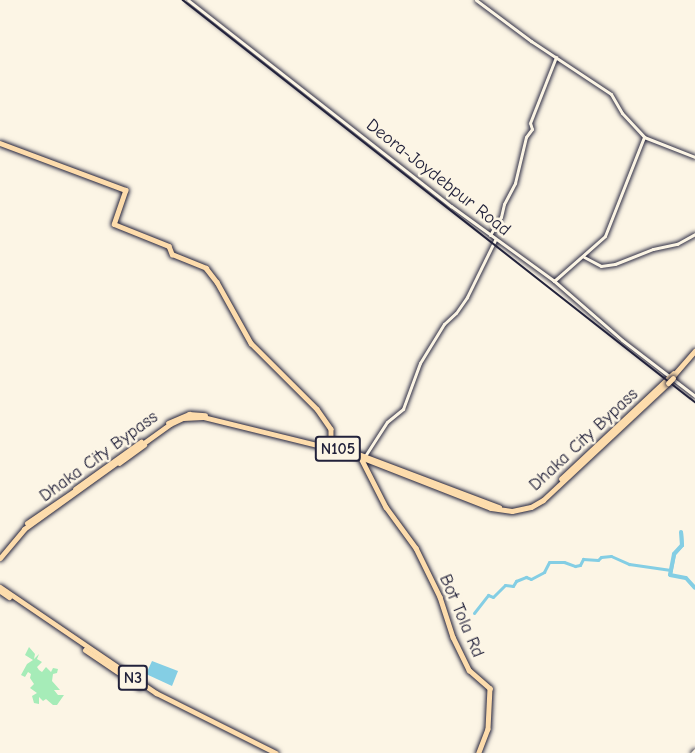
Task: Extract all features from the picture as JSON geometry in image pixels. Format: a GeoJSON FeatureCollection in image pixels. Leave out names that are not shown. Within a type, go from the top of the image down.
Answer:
{"type":"FeatureCollection","features":[{"type":"Feature","properties":{"kind":"highway","name":"Dhaka City Bypass"},"geometry":{"type":"LineString","coordinates":[[0,552],[22,527],[170,424],[189,417],[203,417],[355,455],[491,508],[507,511],[525,509],[543,500],[671,379],[695,352]]}},
{"type":"Feature","properties":{"kind":"highway","name":"Dhaka City Bypass"},"geometry":{"type":"LineString","coordinates":[[0,558],[24,529],[172,421],[196,415],[346,451],[491,506],[519,509],[542,499],[671,379]]}},
{"type":"Feature","properties":{"kind":"highway","name":"N3"},"geometry":{"type":"LineString","coordinates":[[0,586],[54,626],[156,693],[276,753]]}},
{"type":"Feature","properties":{"kind":"highway","name":"N3"},"geometry":{"type":"LineString","coordinates":[[0,591],[156,697],[270,753]]}},
{"type":"Feature","properties":{"kind":"main road"},"geometry":{"type":"LineString","coordinates":[[0,143],[126,190],[114,224],[169,246],[172,254],[206,268],[217,282],[251,343],[317,409],[331,430],[331,442],[340,448]]}},
{"type":"Feature","properties":{"kind":"main road"},"geometry":{"type":"LineString","coordinates":[[73,493],[172,420],[189,414],[208,416],[340,448],[491,509],[507,512],[526,510],[544,501],[671,379]]}},
{"type":"Feature","properties":{"kind":"main road"},"geometry":{"type":"LineString","coordinates":[[73,493],[171,425],[190,418],[207,419],[363,457]]}},
{"type":"Feature","properties":{"kind":"main road","name":"Bot Tola Rd"},"geometry":{"type":"LineString","coordinates":[[363,457],[386,507],[416,548],[440,597],[453,637],[469,670],[490,688],[488,729],[479,753]]}},
{"type":"Feature","properties":{"kind":"street","name":"Deora-Joydebpur Road"},"geometry":{"type":"LineString","coordinates":[[188,0],[489,235],[554,281],[622,340],[695,396]]}},
{"type":"Feature","properties":{"kind":"street"},"geometry":{"type":"LineString","coordinates":[[476,0],[610,94],[622,113],[644,137],[695,157]]}},
{"type":"Feature","properties":{"kind":"street"},"geometry":{"type":"LineString","coordinates":[[489,235],[501,217],[504,204],[516,182],[526,137],[532,129],[530,123],[556,57]]}},
{"type":"Feature","properties":{"kind":"street"},"geometry":{"type":"LineString","coordinates":[[554,281],[584,257],[606,233],[644,137]]}},
{"type":"Feature","properties":{"kind":"street"},"geometry":{"type":"LineString","coordinates":[[584,257],[601,266],[615,264],[653,249],[676,244],[695,234]]}},
{"type":"Feature","properties":{"kind":"street"},"geometry":{"type":"LineString","coordinates":[[363,457],[387,422],[403,409],[421,362],[444,324],[464,300],[495,239]]}},
{"type":"Feature","properties":{"kind":"green space"},"geometry":{"type":"Polygon","coordinates":[[[29,647],[35,654],[34,659],[39,654],[37,659],[42,662],[37,667],[39,670],[42,672],[46,667],[51,672],[53,668],[58,669],[57,673],[53,674],[52,681],[60,690],[54,690],[58,695],[64,695],[57,705],[53,705],[46,699],[43,701],[39,697],[39,704],[34,703],[32,696],[37,693],[30,688],[34,684],[30,678],[31,674],[28,672],[25,677],[21,675],[27,664],[33,660],[25,655],[29,647]]]}},
{"type":"Feature","properties":{"kind":"water"},"geometry":{"type":"Polygon","coordinates":[[[152,661],[178,671],[172,686],[146,674],[152,661]]]}},
{"type":"Feature","properties":{"kind":"waterway"},"geometry":{"type":"LineString","coordinates":[[670,575],[674,554],[682,545],[681,532]]}},
{"type":"Feature","properties":{"kind":"waterway"},"geometry":{"type":"LineString","coordinates":[[681,532],[682,545],[674,554],[670,575],[686,578],[695,588]]}},
{"type":"Feature","properties":{"kind":"waterway"},"geometry":{"type":"LineString","coordinates":[[474,613],[488,595],[493,597],[505,585],[513,586],[516,581],[526,577],[531,579],[544,572],[549,562],[564,562],[575,566],[580,565],[583,559],[598,560],[601,557],[611,556],[629,564],[671,570]]}},
{"type":"Feature","properties":{"kind":"railway"},"geometry":{"type":"LineString","coordinates":[[183,0],[695,402]]}}]}
